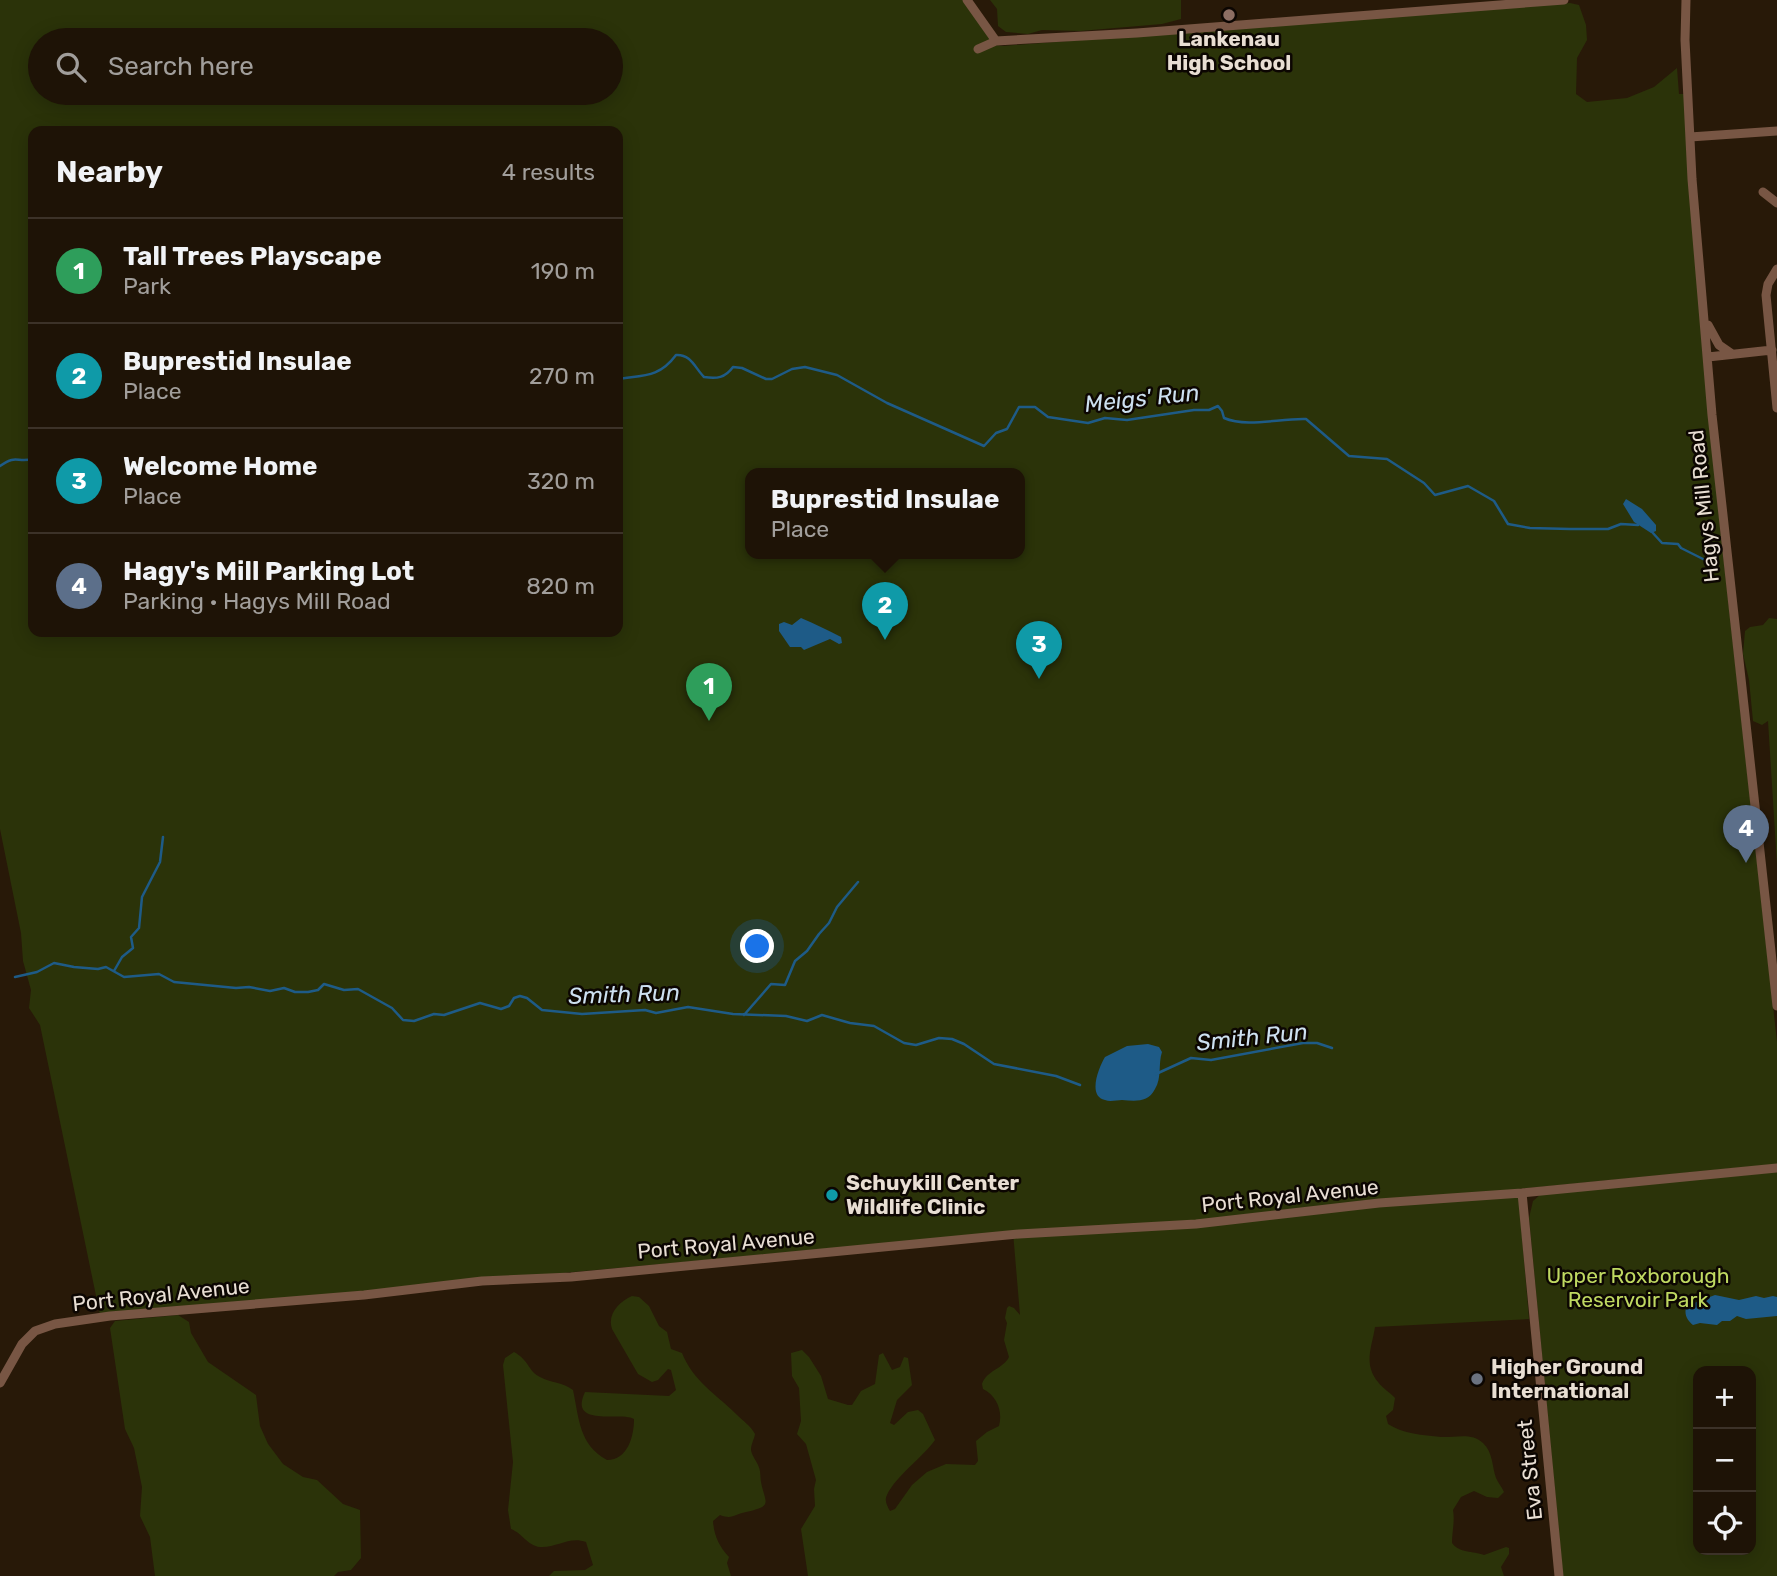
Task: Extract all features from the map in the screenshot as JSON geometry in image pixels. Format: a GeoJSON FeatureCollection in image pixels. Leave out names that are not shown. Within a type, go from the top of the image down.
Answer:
{"type":"FeatureCollection","features":[{"type":"Feature","properties":{"kind":"street"},"geometry":{"type":"LineString","coordinates":[[967,0],[996,41]]}},
{"type":"Feature","properties":{"kind":"street"},"geometry":{"type":"LineString","coordinates":[[978,49],[996,41],[1137,33],[1564,0]]}},
{"type":"Feature","properties":{"kind":"street","name":"Hagys Mill Road"},"geometry":{"type":"LineString","coordinates":[[1686,0],[1685,40],[1690,137],[1721,508],[1777,1006]]}},
{"type":"Feature","properties":{"kind":"street"},"geometry":{"type":"LineString","coordinates":[[1690,137],[1777,131]]}},
{"type":"Feature","properties":{"kind":"street"},"geometry":{"type":"LineString","coordinates":[[1763,191],[1777,203]]}},
{"type":"Feature","properties":{"kind":"street"},"geometry":{"type":"LineString","coordinates":[[1777,269],[1766,295],[1777,408]]}},
{"type":"Feature","properties":{"kind":"street"},"geometry":{"type":"LineString","coordinates":[[1705,320],[1719,345],[1733,354]]}},
{"type":"Feature","properties":{"kind":"street"},"geometry":{"type":"LineString","coordinates":[[1708,357],[1772,351]]}},
{"type":"Feature","properties":{"kind":"street","name":"Port Royal Avenue"},"geometry":{"type":"LineString","coordinates":[[0,1383],[22,1344],[35,1331],[63,1322],[110,1316],[356,1296],[482,1281],[572,1277],[1019,1234],[1196,1224],[1379,1203],[1522,1193],[1777,1168]]}},
{"type":"Feature","properties":{"kind":"street","name":"Eva Street"},"geometry":{"type":"LineString","coordinates":[[1522,1193],[1559,1576]]}},
{"type":"Feature","properties":{"kind":"green space"},"geometry":{"type":"Polygon","coordinates":[[[0,0],[963,0],[995,45],[1003,46],[1570,3],[1579,5],[1586,25],[1587,40],[1577,58],[1576,94],[1587,102],[1627,98],[1654,87],[1677,68],[1679,94],[1684,94],[1718,508],[1777,1042],[1777,1164],[1518,1189],[1529,1319],[1375,1327],[1370,1355],[1371,1369],[1380,1384],[1395,1398],[1393,1410],[1386,1416],[1388,1424],[1420,1435],[1474,1438],[1483,1443],[1489,1451],[1496,1478],[1504,1492],[1498,1498],[1487,1497],[1474,1491],[1461,1497],[1453,1510],[1452,1543],[1462,1550],[1484,1555],[1509,1548],[1509,1554],[1501,1567],[1504,1576],[808,1576],[801,1529],[815,1506],[816,1480],[806,1444],[797,1434],[801,1421],[799,1388],[792,1376],[791,1353],[802,1350],[821,1376],[828,1399],[848,1405],[852,1405],[861,1391],[875,1384],[879,1355],[883,1353],[892,1370],[900,1367],[904,1357],[908,1358],[912,1385],[897,1400],[890,1423],[894,1425],[908,1412],[918,1410],[923,1414],[935,1440],[891,1488],[886,1501],[890,1511],[895,1509],[912,1485],[927,1472],[946,1464],[975,1465],[978,1461],[976,1441],[999,1426],[998,1404],[983,1389],[982,1384],[987,1376],[1009,1357],[1004,1340],[1007,1308],[1014,1308],[1020,1315],[1013,1232],[100,1315],[40,1025],[29,1008],[31,990],[23,961],[21,933],[0,829],[0,0]]]}},
{"type":"Feature","properties":{"kind":"green space"},"geometry":{"type":"Polygon","coordinates":[[[990,0],[1181,0],[1181,19],[1162,24],[1080,31],[1042,30],[1028,34],[1006,32],[998,26],[997,9],[990,0]]]}},
{"type":"Feature","properties":{"kind":"green space"},"geometry":{"type":"Polygon","coordinates":[[[1769,618],[1777,619],[1777,865],[1768,721],[1762,725],[1753,721],[1743,654],[1745,631],[1750,627],[1763,625],[1769,618]]]}},
{"type":"Feature","properties":{"kind":"green space","name":"Upper Roxborough Reservoir Park"},"geometry":{"type":"Polygon","coordinates":[[[1777,1172],[1777,1576],[1563,1576],[1529,1218],[1533,1201],[1541,1194],[1777,1172]]]}},
{"type":"Feature","properties":{"kind":"green space"},"geometry":{"type":"Polygon","coordinates":[[[632,1296],[639,1297],[649,1306],[659,1326],[667,1332],[671,1349],[682,1353],[692,1372],[755,1434],[751,1450],[760,1469],[766,1503],[761,1508],[733,1516],[720,1515],[713,1521],[722,1549],[729,1557],[727,1563],[731,1576],[549,1576],[554,1571],[585,1570],[593,1565],[586,1542],[574,1540],[540,1547],[511,1529],[508,1510],[513,1462],[503,1365],[505,1358],[514,1352],[523,1358],[536,1375],[573,1390],[586,1439],[598,1454],[607,1460],[614,1459],[625,1452],[628,1446],[634,1419],[590,1414],[584,1410],[582,1403],[585,1392],[669,1396],[676,1390],[671,1370],[668,1369],[658,1380],[652,1382],[638,1374],[612,1329],[611,1318],[615,1309],[632,1296]]]}},
{"type":"Feature","properties":{"kind":"green space"},"geometry":{"type":"Polygon","coordinates":[[[178,1315],[189,1322],[191,1333],[208,1362],[256,1395],[260,1426],[268,1444],[283,1464],[303,1477],[317,1480],[343,1504],[360,1510],[361,1558],[351,1570],[338,1572],[334,1576],[155,1576],[150,1537],[140,1516],[142,1487],[134,1448],[125,1429],[110,1328],[115,1321],[178,1315]]]}},
{"type":"Feature","properties":{"kind":"water"},"geometry":{"type":"Polygon","coordinates":[[[1626,499],[1642,509],[1656,525],[1656,531],[1651,533],[1634,522],[1623,504],[1626,499]]]}},
{"type":"Feature","properties":{"kind":"water"},"geometry":{"type":"Polygon","coordinates":[[[801,618],[841,637],[842,643],[830,639],[804,650],[801,647],[790,647],[779,631],[779,624],[784,622],[792,625],[801,618]]]}},
{"type":"Feature","properties":{"kind":"water"},"geometry":{"type":"Polygon","coordinates":[[[1148,1044],[1159,1047],[1162,1052],[1157,1085],[1152,1094],[1136,1101],[1109,1101],[1100,1097],[1096,1081],[1105,1057],[1127,1046],[1148,1044]]]}},
{"type":"Feature","properties":{"kind":"water"},"geometry":{"type":"Polygon","coordinates":[[[1715,1295],[1739,1300],[1756,1296],[1777,1297],[1777,1316],[1746,1319],[1737,1316],[1717,1325],[1693,1325],[1687,1318],[1686,1308],[1715,1295]]]}},
{"type":"Feature","properties":{"kind":"waterway","name":"Meigs' Run"},"geometry":{"type":"LineString","coordinates":[[623,378],[657,372],[676,355],[689,359],[704,377],[709,378],[724,376],[733,367],[742,368],[766,379],[805,367],[837,375],[887,403],[984,446],[996,433],[1007,429],[1019,407],[1035,407],[1048,417],[1088,423],[1105,418],[1127,420],[1209,410],[1218,406],[1224,418],[1233,421],[1306,419],[1349,456],[1387,459],[1424,483],[1435,495],[1468,486],[1494,501],[1508,524],[1530,528],[1570,529],[1608,529],[1621,524],[1638,525]]}},
{"type":"Feature","properties":{"kind":"waterway","name":"Meigs' Run"},"geometry":{"type":"LineString","coordinates":[[0,466],[13,460],[28,460]]}},
{"type":"Feature","properties":{"kind":"waterway","name":"Meigs' Run"},"geometry":{"type":"LineString","coordinates":[[1652,532],[1662,543],[1678,544],[1711,563]]}},
{"type":"Feature","properties":{"kind":"waterway"},"geometry":{"type":"LineString","coordinates":[[114,971],[122,957],[133,948],[131,937],[139,928],[142,897],[160,862],[163,837]]}},
{"type":"Feature","properties":{"kind":"waterway"},"geometry":{"type":"LineString","coordinates":[[744,1015],[771,984],[785,985],[795,961],[807,951],[858,882]]}},
{"type":"Feature","properties":{"kind":"waterway","name":"Smith Run"},"geometry":{"type":"LineString","coordinates":[[15,977],[37,972],[54,963],[98,969],[106,967],[124,977],[159,974],[174,982],[270,991],[284,988],[295,992],[308,992],[318,990],[324,984],[344,990],[358,989],[392,1008],[403,1020],[414,1021],[434,1014],[444,1015],[480,1003],[501,1009],[520,996],[542,1010],[582,1014],[645,1010],[656,1013],[688,1007],[733,1014],[786,1016],[807,1021],[822,1015],[874,1026],[904,1043],[916,1045],[939,1038],[952,1039],[994,1064],[1056,1076],[1080,1085]]}},
{"type":"Feature","properties":{"kind":"waterway","name":"Smith Run"},"geometry":{"type":"LineString","coordinates":[[1156,1074],[1191,1058],[1211,1060],[1303,1043],[1317,1043],[1332,1048]]}},
{"type":"Feature","properties":{"kind":"place","name":"Lankenau High School"},"geometry":{"type":"Point","coordinates":[1229,15]}},
{"type":"Feature","properties":{"kind":"place","name":"Buprestid Insulae"},"geometry":{"type":"Point","coordinates":[885,640]}},
{"type":"Feature","properties":{"kind":"place","name":"Welcome Home"},"geometry":{"type":"Point","coordinates":[1039,679]}},
{"type":"Feature","properties":{"kind":"place","name":"Tall Trees Playscape"},"geometry":{"type":"Point","coordinates":[709,721]}},
{"type":"Feature","properties":{"kind":"place","name":"Hagy's Mill Parking Lot"},"geometry":{"type":"Point","coordinates":[1746,863]}},
{"type":"Feature","properties":{"kind":"place","name":"Schuykill Center Wildlife Clinic"},"geometry":{"type":"Point","coordinates":[832,1195]}},
{"type":"Feature","properties":{"kind":"place","name":"Higher Ground International"},"geometry":{"type":"Point","coordinates":[1477,1379]}}]}
